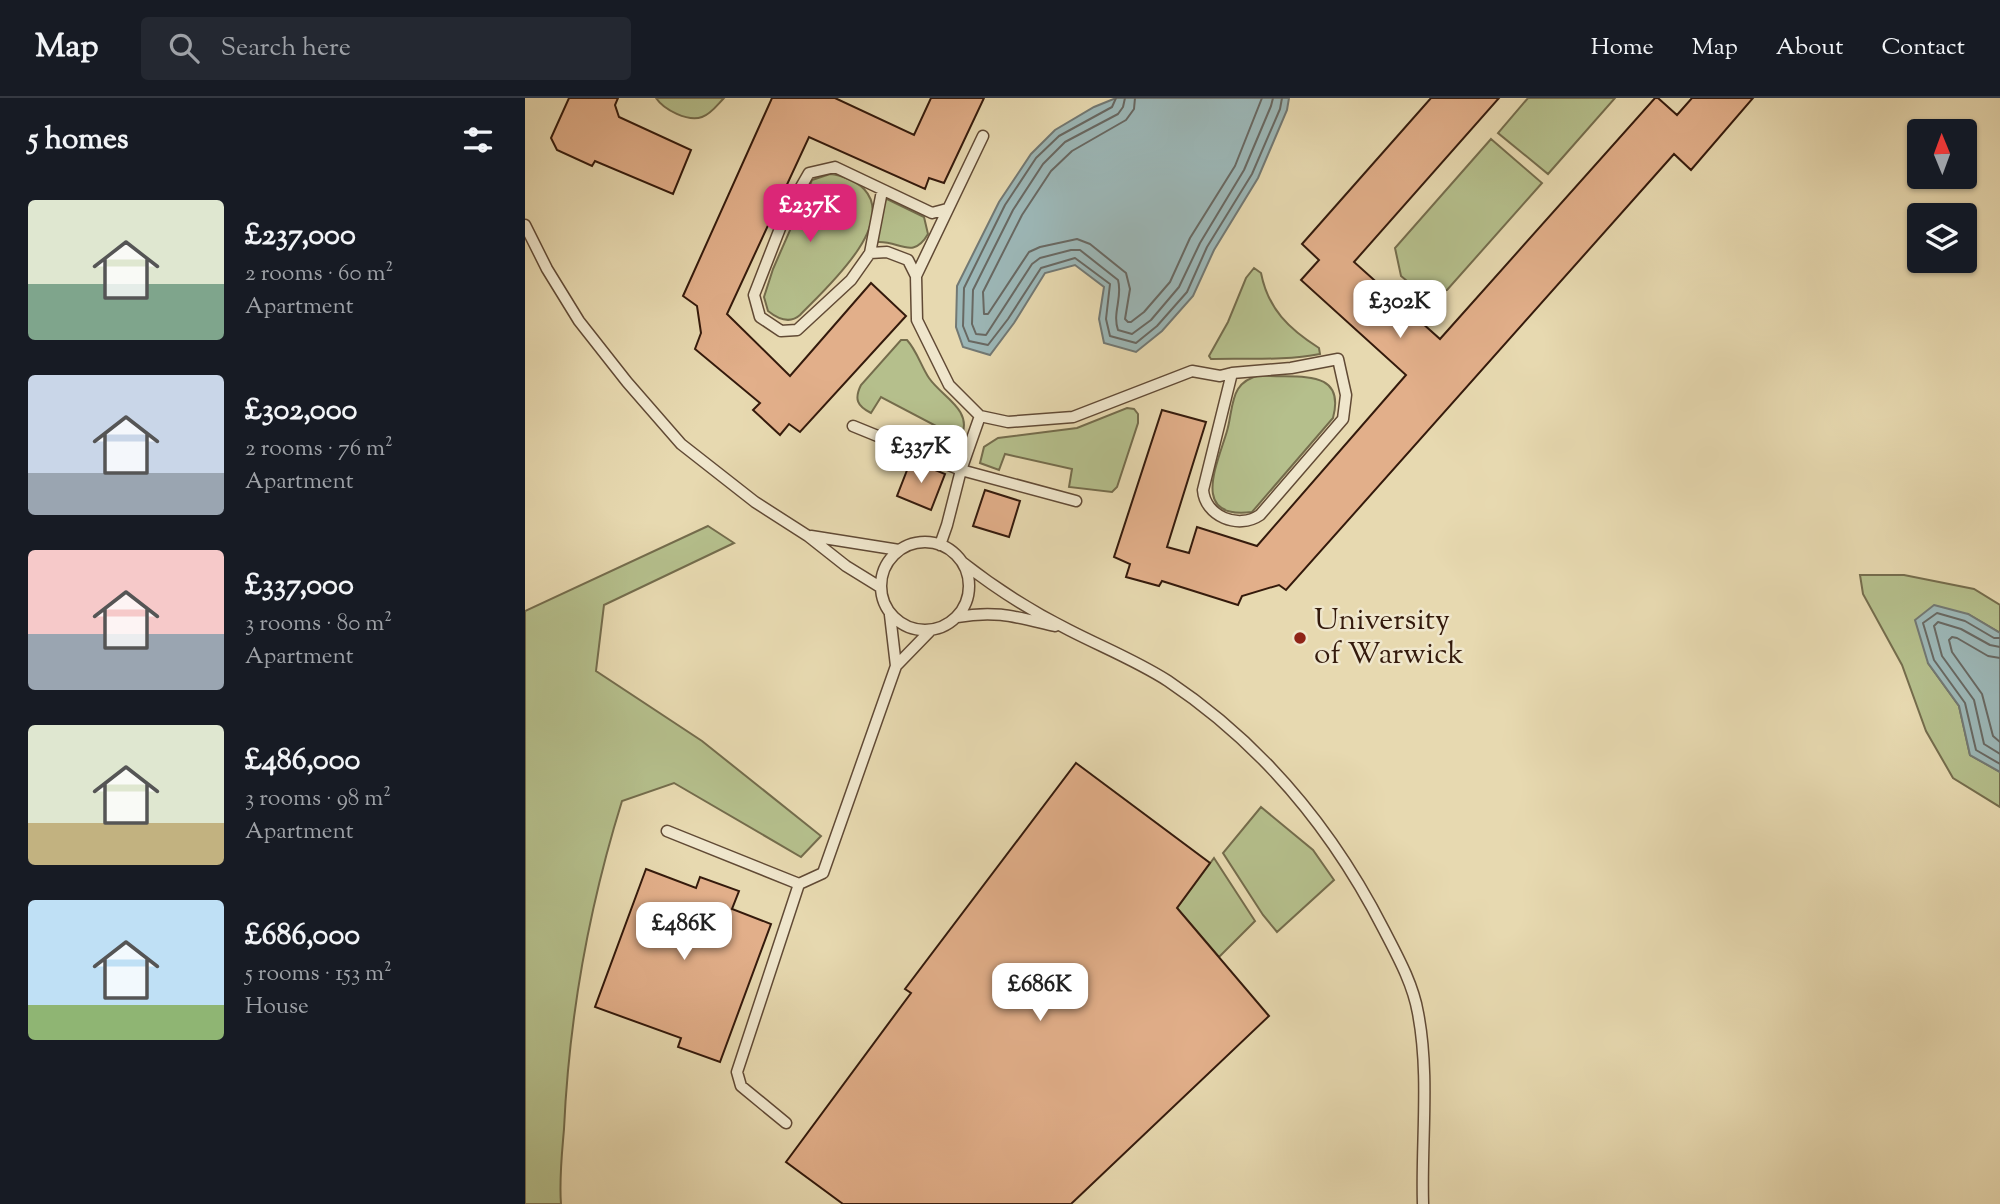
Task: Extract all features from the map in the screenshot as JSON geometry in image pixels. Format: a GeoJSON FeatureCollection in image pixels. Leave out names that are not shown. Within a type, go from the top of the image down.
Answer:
{"type":"FeatureCollection","features":[{"type":"Feature","properties":{"kind":"lane"},"geometry":{"type":"LineString","coordinates":[[916,276],[983,136]]}},
{"type":"Feature","properties":{"kind":"lane"},"geometry":{"type":"LineString","coordinates":[[882,191],[870,253],[851,280],[797,330],[781,331],[760,317],[754,295],[786,213],[809,173],[835,167],[932,213],[947,209]]}},
{"type":"Feature","properties":{"kind":"lane"},"geometry":{"type":"LineString","coordinates":[[525,225],[547,269],[579,321],[681,444],[755,502],[880,587]]}},
{"type":"Feature","properties":{"kind":"lane"},"geometry":{"type":"LineString","coordinates":[[870,253],[887,252],[908,260],[916,276],[917,320],[949,385],[980,416],[1008,422],[1073,416],[1192,371],[1220,376],[1233,373],[1291,368],[1338,359],[1346,395],[1343,419],[1259,515],[1245,523],[1230,520],[1208,508],[1203,499],[1203,489],[1233,373]]}},
{"type":"Feature","properties":{"kind":"lane"},"geometry":{"type":"LineString","coordinates":[[940,545],[961,470],[980,416]]}},
{"type":"Feature","properties":{"kind":"lane"},"geometry":{"type":"LineString","coordinates":[[853,426],[961,470],[1076,501]]}},
{"type":"Feature","properties":{"kind":"lane"},"geometry":{"type":"LineString","coordinates":[[808,536],[899,550]]}},
{"type":"Feature","properties":{"kind":"lane"},"geometry":{"type":"LineString","coordinates":[[896,666],[890,615],[880,587],[882,572],[899,550],[919,543],[940,545],[952,551],[962,562],[1010,597],[1166,680],[1242,738],[1311,813],[1355,877],[1408,979],[1418,1011],[1423,1045],[1423,1204]]}},
{"type":"Feature","properties":{"kind":"lane"},"geometry":{"type":"LineString","coordinates":[[890,615],[915,630],[930,631],[945,626],[957,617],[965,605],[969,591],[968,576],[962,562]]}},
{"type":"Feature","properties":{"kind":"lane"},"geometry":{"type":"LineString","coordinates":[[957,617],[1000,613],[1067,629]]}},
{"type":"Feature","properties":{"kind":"lane"},"geometry":{"type":"LineString","coordinates":[[667,831],[799,884],[823,873],[896,666],[930,631]]}},
{"type":"Feature","properties":{"kind":"lane"},"geometry":{"type":"LineString","coordinates":[[786,1122],[741,1086],[737,1072],[799,884]]}},
{"type":"Feature","properties":{"kind":"green space"},"geometry":{"type":"Polygon","coordinates":[[[656,98],[724,98],[708,114],[690,118],[665,107],[656,98]]]}},
{"type":"Feature","properties":{"kind":"green space"},"geometry":{"type":"Polygon","coordinates":[[[1528,98],[1615,98],[1548,174],[1498,133],[1528,98]]]}},
{"type":"Feature","properties":{"kind":"green space"},"geometry":{"type":"Polygon","coordinates":[[[1491,139],[1542,183],[1447,290],[1419,291],[1401,276],[1395,248],[1491,139]]]}},
{"type":"Feature","properties":{"kind":"green space"},"geometry":{"type":"Polygon","coordinates":[[[830,174],[848,179],[864,189],[872,204],[872,220],[853,257],[824,290],[796,318],[780,318],[768,311],[764,297],[773,269],[812,180],[830,174]]]}},
{"type":"Feature","properties":{"kind":"green space"},"geometry":{"type":"Polygon","coordinates":[[[884,200],[924,217],[928,234],[917,246],[911,248],[878,242],[884,200]]]}},
{"type":"Feature","properties":{"kind":"green space"},"geometry":{"type":"Polygon","coordinates":[[[1254,268],[1261,273],[1269,297],[1281,317],[1319,348],[1320,354],[1279,358],[1211,359],[1209,356],[1228,322],[1246,278],[1254,268]]]}},
{"type":"Feature","properties":{"kind":"green space"},"geometry":{"type":"Polygon","coordinates":[[[901,340],[907,340],[929,378],[954,404],[963,418],[962,435],[952,454],[934,447],[940,428],[881,397],[871,413],[858,402],[861,385],[901,340]]]}},
{"type":"Feature","properties":{"kind":"green space"},"geometry":{"type":"Polygon","coordinates":[[[1260,375],[1301,377],[1324,382],[1332,390],[1335,401],[1333,418],[1252,512],[1233,512],[1221,508],[1214,499],[1214,474],[1236,393],[1245,382],[1260,375]]]}},
{"type":"Feature","properties":{"kind":"green space"},"geometry":{"type":"Polygon","coordinates":[[[1127,408],[1134,409],[1138,414],[1138,423],[1117,487],[1112,492],[1069,487],[1072,469],[1005,454],[999,470],[980,463],[984,447],[998,438],[1077,428],[1127,408]]]}},
{"type":"Feature","properties":{"kind":"green space"},"geometry":{"type":"Polygon","coordinates":[[[708,526],[734,543],[604,605],[596,671],[702,741],[821,836],[801,857],[674,783],[622,801],[590,922],[582,964],[567,1088],[561,1204],[525,1204],[525,611],[708,526]]]}},
{"type":"Feature","properties":{"kind":"green space"},"geometry":{"type":"Polygon","coordinates":[[[1860,575],[1904,575],[1974,589],[2000,605],[2000,633],[1968,614],[1928,663],[1959,706],[1970,755],[2000,772],[2000,807],[1953,778],[1926,731],[1902,665],[1863,594],[1860,575]]]}},
{"type":"Feature","properties":{"kind":"green space"},"geometry":{"type":"Polygon","coordinates":[[[1261,807],[1313,850],[1334,880],[1277,932],[1223,853],[1261,807]]]}},
{"type":"Feature","properties":{"kind":"green space"},"geometry":{"type":"Polygon","coordinates":[[[1214,858],[1255,921],[1219,957],[1177,908],[1214,858]]]}},
{"type":"Feature","properties":{"kind":"water"},"geometry":{"type":"Polygon","coordinates":[[[1116,98],[1289,98],[1287,110],[1258,178],[1214,250],[1193,296],[1162,331],[1136,352],[1104,343],[1099,319],[1104,287],[1075,265],[1045,273],[1014,323],[990,355],[963,347],[956,327],[957,286],[999,202],[1031,154],[1055,130],[1094,107],[1116,98]]]}},
{"type":"Feature","properties":{"kind":"water"},"geometry":{"type":"Polygon","coordinates":[[[1934,605],[1968,614],[2000,633],[2000,772],[1970,755],[1959,706],[1928,663],[1915,620],[1934,605]]]}},
{"type":"Feature","properties":{"kind":"building"},"geometry":{"type":"Polygon","coordinates":[[[569,98],[618,98],[615,105],[619,117],[691,150],[673,194],[595,161],[592,166],[557,150],[551,138],[569,98]]]}},
{"type":"Feature","properties":{"kind":"building"},"geometry":{"type":"Polygon","coordinates":[[[772,98],[835,98],[914,135],[931,98],[984,98],[944,183],[929,178],[925,189],[809,137],[727,314],[790,376],[871,283],[906,316],[800,432],[789,424],[780,435],[753,410],[760,403],[695,349],[701,333],[697,306],[683,296],[772,98]]]}},
{"type":"Feature","properties":{"kind":"building"},"geometry":{"type":"Polygon","coordinates":[[[1431,98],[1499,98],[1354,262],[1440,339],[1655,98],[1677,115],[1692,98],[1753,98],[1691,170],[1674,154],[1286,590],[1279,585],[1242,596],[1238,605],[1162,581],[1159,586],[1126,577],[1130,564],[1114,557],[1162,410],[1206,422],[1167,547],[1189,553],[1197,527],[1257,546],[1406,375],[1301,280],[1319,260],[1302,244],[1431,98]]]}},
{"type":"Feature","properties":{"kind":"building"},"geometry":{"type":"Polygon","coordinates":[[[911,460],[945,474],[931,510],[897,496],[911,460]]]}},
{"type":"Feature","properties":{"kind":"building"},"geometry":{"type":"Polygon","coordinates":[[[985,490],[1020,501],[1009,537],[973,526],[985,490]]]}},
{"type":"Feature","properties":{"kind":"building"},"geometry":{"type":"Polygon","coordinates":[[[1076,763],[1210,863],[1177,908],[1269,1016],[1071,1204],[843,1204],[786,1162],[911,993],[905,989],[1076,763]]]}},
{"type":"Feature","properties":{"kind":"building"},"geometry":{"type":"Polygon","coordinates":[[[646,869],[696,888],[700,877],[739,891],[732,909],[771,924],[720,1062],[678,1047],[681,1038],[595,1007],[646,869]]]}},
{"type":"Feature","properties":{"kind":"place","name":"University of Warwick"},"geometry":{"type":"Point","coordinates":[1300,638]}}]}
